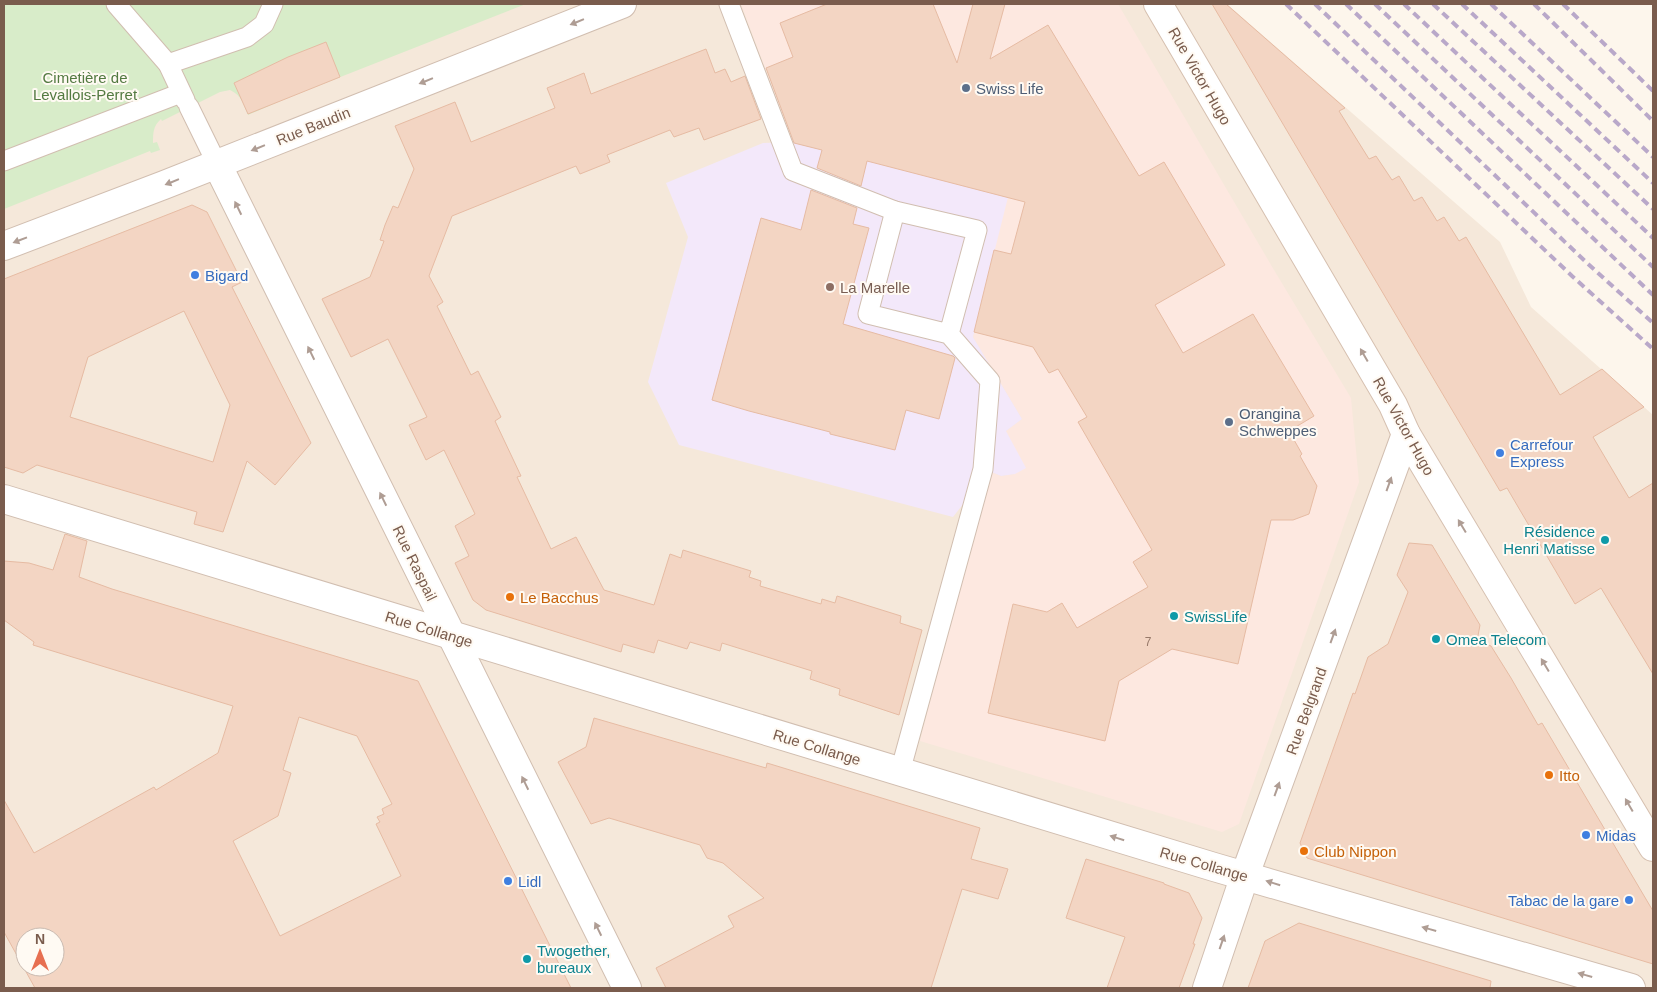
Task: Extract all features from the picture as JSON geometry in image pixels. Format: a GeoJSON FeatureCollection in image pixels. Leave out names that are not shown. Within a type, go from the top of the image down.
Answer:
{"type":"FeatureCollection","features":[{"type":"Feature","properties":{"kind":"street","name":"Rue Baudin"},"geometry":{"type":"LineString","coordinates":[[4,246],[622,4]]}},
{"type":"Feature","properties":{"kind":"street","name":"Rue Victor Hugo"},"geometry":{"type":"LineString","coordinates":[[1158,4],[1393,405],[1406,434],[1653,847]]}},
{"type":"Feature","properties":{"kind":"street","name":"Rue Raspail"},"geometry":{"type":"LineString","coordinates":[[217,164],[627,988]]}},
{"type":"Feature","properties":{"kind":"street","name":"Rue Belgrand"},"geometry":{"type":"LineString","coordinates":[[1207,988],[1245,875],[1406,434]]}},
{"type":"Feature","properties":{"kind":"street","name":"Rue Collange"},"geometry":{"type":"LineString","coordinates":[[4,499],[1214,868],[1245,875],[1631,988]]}},
{"type":"Feature","properties":{"kind":"lane"},"geometry":{"type":"LineString","coordinates":[[116,4],[168,64],[217,164]]}},
{"type":"Feature","properties":{"kind":"lane"},"geometry":{"type":"LineString","coordinates":[[168,64],[247,37],[264,24],[273,4]]}},
{"type":"Feature","properties":{"kind":"lane"},"geometry":{"type":"LineString","coordinates":[[729,4],[793,171],[895,211],[977,230],[949,334]]}},
{"type":"Feature","properties":{"kind":"lane"},"geometry":{"type":"LineString","coordinates":[[4,161],[185,100]]}},
{"type":"Feature","properties":{"kind":"lane"},"geometry":{"type":"LineString","coordinates":[[895,211],[868,314],[949,334],[990,381],[983,469],[900,772]]}},
{"type":"Feature","properties":{"kind":"shaded area"},"geometry":{"type":"Polygon","coordinates":[[[4,4],[1227,4],[1500,242],[1531,307],[1653,415],[1653,988],[4,988],[4,4]]]}},
{"type":"Feature","properties":{"kind":"shaded area"},"geometry":{"type":"Polygon","coordinates":[[[741,4],[1118,4],[1351,398],[1359,482],[1239,824],[1222,832],[920,741],[989,471],[1001,476],[1015,474],[1006,431],[1022,419],[973,337],[1007,197],[793,142],[741,4]]]}},
{"type":"Feature","properties":{"kind":"shaded area","name":"La Marelle"},"geometry":{"type":"Polygon","coordinates":[[[793,142],[1008,197],[973,337],[1022,419],[1006,431],[1026,468],[1015,474],[1001,476],[989,471],[953,517],[679,445],[648,382],[688,237],[666,183],[763,143],[793,142]]]}},
{"type":"Feature","properties":{"kind":"green space","name":"Cimetière de Levallois-Perret"},"geometry":{"type":"Polygon","coordinates":[[[4,4],[526,4],[248,115],[242,100],[237,95],[230,90],[220,92],[162,121],[161,119],[153,133],[153,143],[157,142],[160,150],[151,153],[150,151],[4,209],[4,4]]]}},
{"type":"Feature","properties":{"kind":"building"},"geometry":{"type":"Polygon","coordinates":[[[827,4],[933,4],[957,63],[973,4],[1005,4],[990,59],[1048,25],[1139,176],[1164,162],[1225,265],[1155,305],[1183,353],[1253,314],[1314,416],[1289,431],[1302,454],[1300,456],[1317,486],[1309,514],[1293,520],[1271,520],[1238,664],[1172,649],[1119,681],[1105,741],[988,713],[1013,604],[1047,612],[1062,603],[1077,628],[1148,587],[1133,562],[1152,550],[1078,422],[1087,417],[1058,369],[1049,373],[1033,347],[974,332],[994,250],[1011,254],[1025,202],[867,161],[861,186],[817,168],[822,150],[794,143],[766,68],[793,57],[780,23],[827,4]]]}},
{"type":"Feature","properties":{"kind":"building"},"geometry":{"type":"Polygon","coordinates":[[[1212,4],[1226,4],[1345,108],[1339,111],[1369,159],[1376,156],[1392,180],[1399,176],[1414,201],[1422,197],[1437,221],[1444,217],[1459,241],[1466,237],[1560,395],[1602,369],[1644,407],[1593,437],[1629,498],[1653,483],[1653,674],[1601,588],[1575,604],[1507,488],[1500,491],[1212,4]]]}},
{"type":"Feature","properties":{"kind":"building"},"geometry":{"type":"Polygon","coordinates":[[[326,42],[340,77],[248,114],[234,83],[288,57],[326,42]]]}},
{"type":"Feature","properties":{"kind":"building"},"geometry":{"type":"Polygon","coordinates":[[[706,49],[715,73],[725,69],[731,82],[745,76],[761,119],[704,140],[699,128],[674,137],[670,130],[607,155],[610,162],[580,174],[576,166],[452,216],[429,276],[443,302],[437,306],[471,375],[478,371],[501,417],[495,421],[521,476],[517,477],[551,549],[576,537],[604,590],[654,605],[670,554],[681,558],[683,550],[751,571],[749,577],[761,581],[760,586],[821,604],[822,599],[835,603],[837,596],[901,616],[900,623],[922,630],[899,715],[839,695],[840,689],[810,679],[812,671],[722,643],[720,651],[690,642],[687,649],[658,640],[654,653],[623,644],[621,652],[486,610],[473,600],[455,563],[469,556],[455,526],[475,514],[444,450],[426,460],[409,425],[427,417],[388,339],[351,357],[322,299],[370,277],[384,241],[380,240],[385,225],[393,206],[398,208],[414,169],[395,126],[455,102],[471,142],[555,108],[547,88],[584,73],[591,94],[706,49]]]}},
{"type":"Feature","properties":{"kind":"building"},"geometry":{"type":"Polygon","coordinates":[[[811,190],[857,208],[853,224],[869,228],[843,324],[955,358],[939,419],[906,410],[895,450],[830,434],[830,432],[712,400],[761,218],[801,230],[811,190]]]}},
{"type":"Feature","properties":{"kind":"building"},"geometry":{"type":"Polygon","coordinates":[[[192,205],[207,212],[242,282],[232,287],[311,443],[275,485],[247,461],[223,532],[194,524],[197,512],[37,465],[23,473],[4,467],[4,279],[192,205]],[[184,311],[88,357],[70,417],[213,462],[230,405],[184,311]]]}},
{"type":"Feature","properties":{"kind":"building"},"geometry":{"type":"Polygon","coordinates":[[[65,534],[87,541],[79,577],[112,589],[418,681],[571,988],[35,988],[29,977],[65,977],[65,927],[15,927],[15,952],[4,932],[4,800],[34,853],[154,787],[156,790],[218,753],[233,706],[33,645],[34,642],[4,620],[4,561],[29,563],[53,570],[65,534]],[[299,717],[283,770],[291,773],[278,816],[233,841],[280,936],[401,876],[376,824],[380,822],[377,817],[384,814],[382,809],[392,804],[357,736],[299,717]]]}},
{"type":"Feature","properties":{"kind":"building"},"geometry":{"type":"Polygon","coordinates":[[[1409,543],[1432,545],[1480,625],[1477,641],[1491,646],[1538,725],[1542,723],[1653,911],[1653,964],[1307,858],[1300,843],[1353,693],[1355,694],[1368,657],[1388,644],[1408,592],[1397,575],[1409,543]]]}},
{"type":"Feature","properties":{"kind":"building"},"geometry":{"type":"Polygon","coordinates":[[[594,718],[766,768],[767,763],[980,828],[971,859],[1008,869],[998,899],[962,889],[931,988],[666,988],[656,968],[734,927],[728,916],[764,898],[723,863],[707,858],[700,845],[609,818],[591,824],[558,762],[586,747],[594,718]]]}},
{"type":"Feature","properties":{"kind":"building"},"geometry":{"type":"Polygon","coordinates":[[[1086,859],[1164,883],[1189,893],[1202,918],[1179,988],[1107,988],[1125,937],[1066,918],[1086,859]]]}},
{"type":"Feature","properties":{"kind":"building"},"geometry":{"type":"Polygon","coordinates":[[[1299,923],[1491,981],[1490,988],[1248,988],[1265,941],[1299,923]]]}},
{"type":"Feature","properties":{"kind":"railway"},"geometry":{"type":"LineString","coordinates":[[1286,4],[1572,276],[1653,349]]}},
{"type":"Feature","properties":{"kind":"railway"},"geometry":{"type":"LineString","coordinates":[[1315,4],[1586,262],[1653,323]]}},
{"type":"Feature","properties":{"kind":"railway"},"geometry":{"type":"LineString","coordinates":[[1346,4],[1653,295]]}},
{"type":"Feature","properties":{"kind":"railway"},"geometry":{"type":"LineString","coordinates":[[1375,4],[1653,267]]}},
{"type":"Feature","properties":{"kind":"railway"},"geometry":{"type":"LineString","coordinates":[[1404,4],[1653,238]]}},
{"type":"Feature","properties":{"kind":"railway"},"geometry":{"type":"LineString","coordinates":[[1433,4],[1653,209]]}},
{"type":"Feature","properties":{"kind":"railway"},"geometry":{"type":"LineString","coordinates":[[1462,4],[1653,183]]}},
{"type":"Feature","properties":{"kind":"railway"},"geometry":{"type":"LineString","coordinates":[[1491,4],[1653,157]]}},
{"type":"Feature","properties":{"kind":"railway"},"geometry":{"type":"LineString","coordinates":[[1534,4],[1653,121]]}},
{"type":"Feature","properties":{"kind":"railway"},"geometry":{"type":"LineString","coordinates":[[1563,4],[1653,91]]}},
{"type":"Feature","properties":{"kind":"place","name":"Swiss Life"},"geometry":{"type":"Point","coordinates":[966,88]}},
{"type":"Feature","properties":{"kind":"place","name":"Bigard"},"geometry":{"type":"Point","coordinates":[195,275]}},
{"type":"Feature","properties":{"kind":"place","name":"La Marelle"},"geometry":{"type":"Point","coordinates":[830,287]}},
{"type":"Feature","properties":{"kind":"place","name":"Orangina Schweppes"},"geometry":{"type":"Point","coordinates":[1229,422]}},
{"type":"Feature","properties":{"kind":"place","name":"Carrefour Express"},"geometry":{"type":"Point","coordinates":[1500,453]}},
{"type":"Feature","properties":{"kind":"place","name":"Résidence Henri Matisse"},"geometry":{"type":"Point","coordinates":[1605,540]}},
{"type":"Feature","properties":{"kind":"place","name":"Le Bacchus"},"geometry":{"type":"Point","coordinates":[510,597]}},
{"type":"Feature","properties":{"kind":"place","name":"SwissLife"},"geometry":{"type":"Point","coordinates":[1174,616]}},
{"type":"Feature","properties":{"kind":"place","name":"Omea Telecom"},"geometry":{"type":"Point","coordinates":[1436,639]}},
{"type":"Feature","properties":{"kind":"place","name":"Itto"},"geometry":{"type":"Point","coordinates":[1549,775]}},
{"type":"Feature","properties":{"kind":"place","name":"Midas"},"geometry":{"type":"Point","coordinates":[1586,835]}},
{"type":"Feature","properties":{"kind":"place","name":"Club Nippon"},"geometry":{"type":"Point","coordinates":[1304,851]}},
{"type":"Feature","properties":{"kind":"place","name":"Lidl"},"geometry":{"type":"Point","coordinates":[508,881]}},
{"type":"Feature","properties":{"kind":"place","name":"Tabac de la gare"},"geometry":{"type":"Point","coordinates":[1629,900]}},
{"type":"Feature","properties":{"kind":"place","name":"Twogether, bureaux"},"geometry":{"type":"Point","coordinates":[527,959]}}]}
